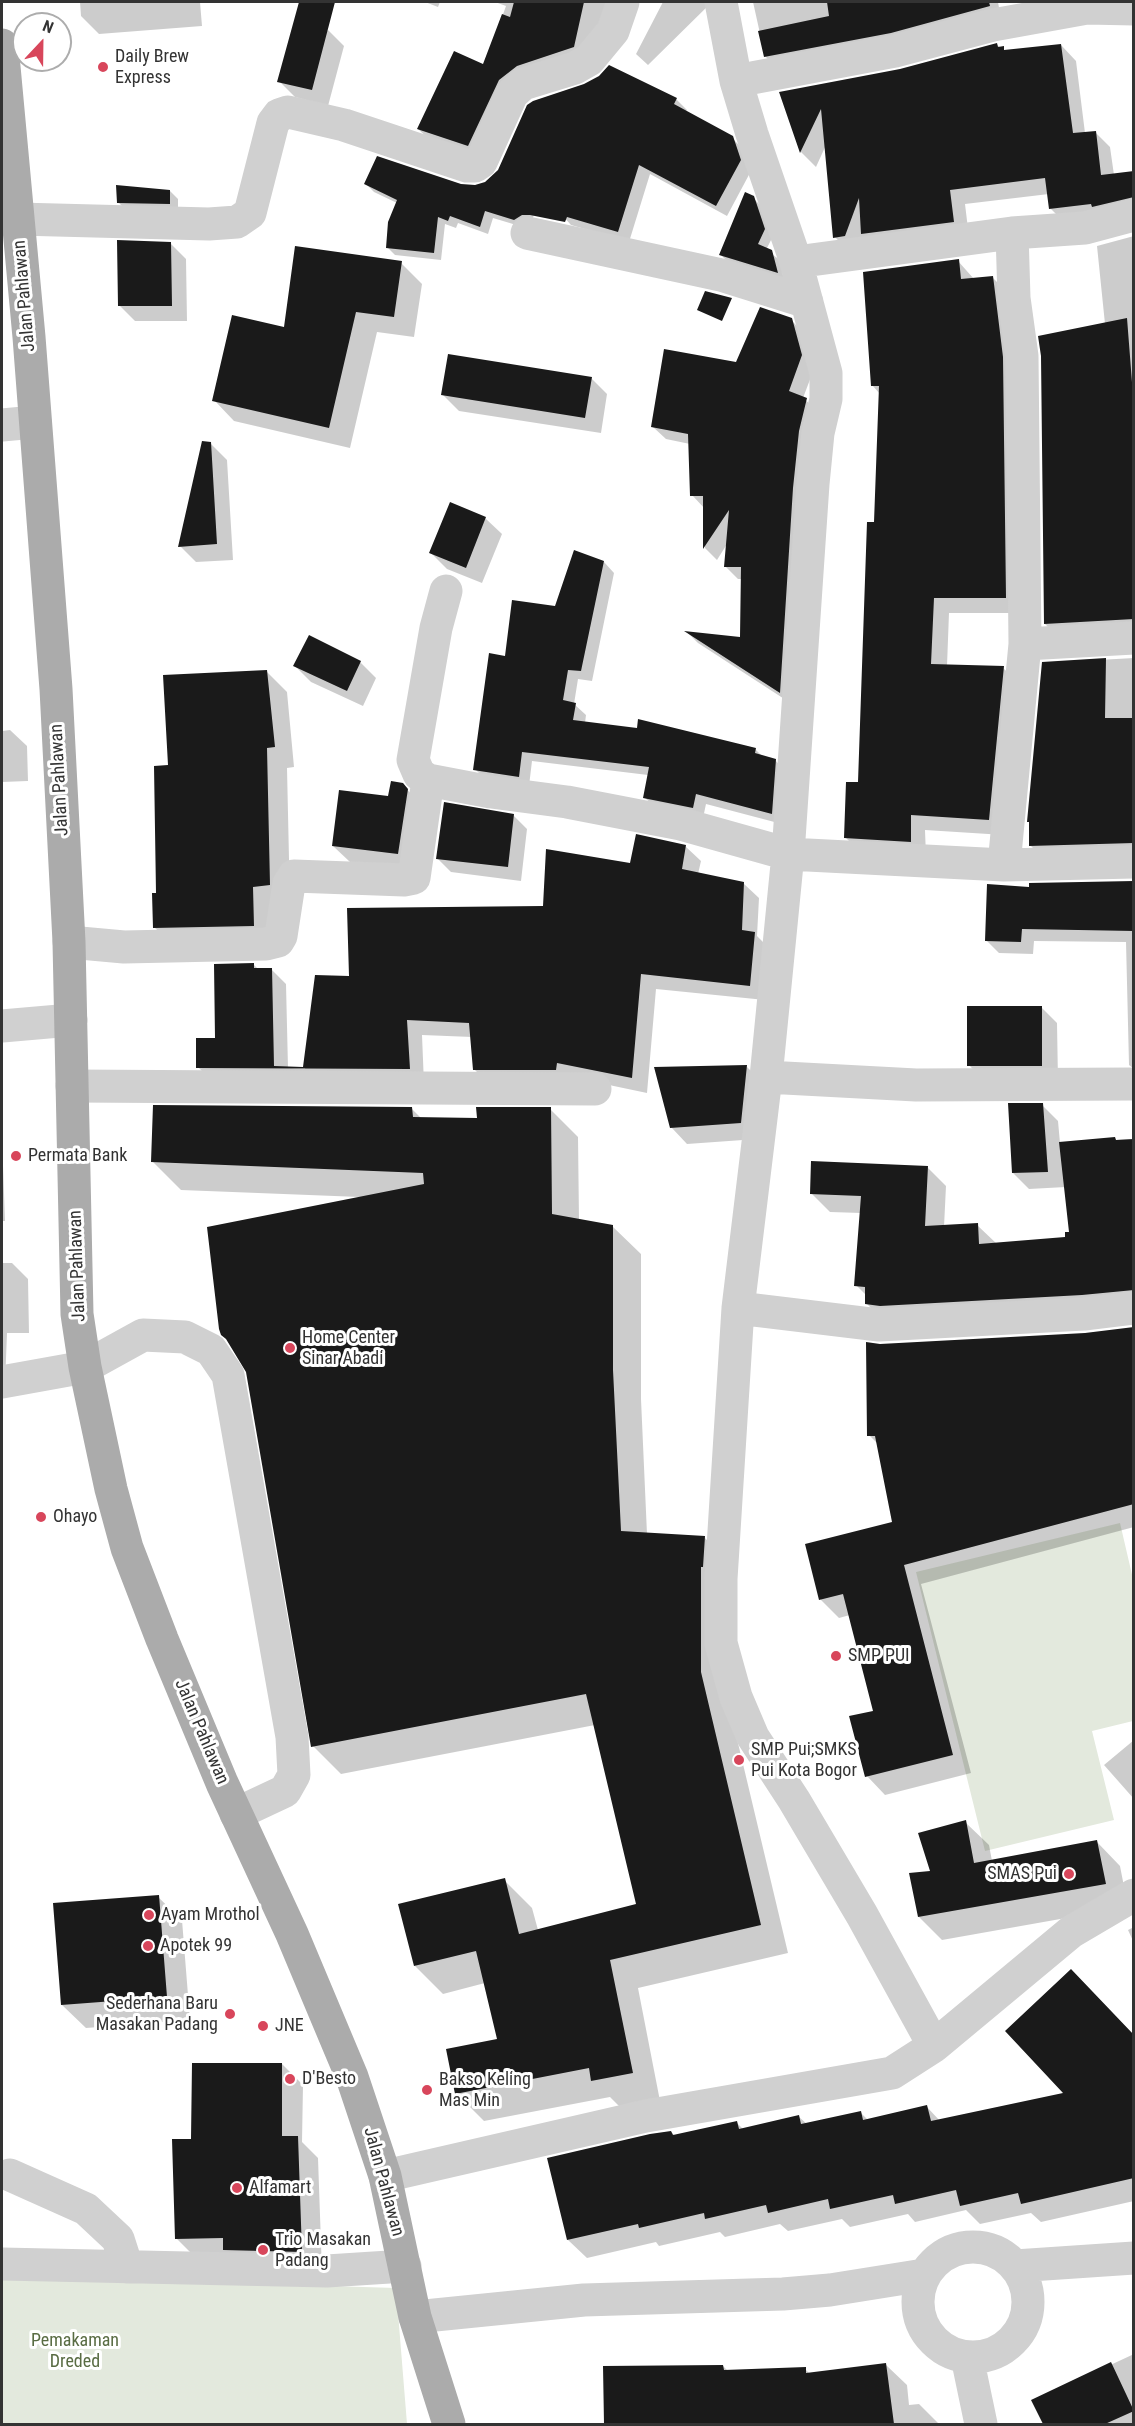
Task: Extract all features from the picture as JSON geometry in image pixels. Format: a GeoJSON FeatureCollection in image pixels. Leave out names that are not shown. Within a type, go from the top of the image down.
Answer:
{"type":"FeatureCollection","features":[{"type":"Feature","properties":{"kind":"main road","name":"Jalan Pahlawan"},"geometry":{"type":"LineString","coordinates":[[2,45],[56,689],[69,942],[77,1314],[85,1367],[111,1489],[127,1548],[162,1639],[236,1814],[292,1934],[352,2077],[385,2176],[416,2317],[449,2424]]}},
{"type":"Feature","properties":{"kind":"street"},"geometry":{"type":"LineString","coordinates":[[18,219],[209,224],[237,222],[250,213],[273,123],[279,115],[288,112],[344,125],[476,166],[481,162],[512,94],[523,84],[575,68],[589,60],[613,31],[623,2]]}},
{"type":"Feature","properties":{"kind":"street"},"geometry":{"type":"LineString","coordinates":[[721,2],[736,81],[796,262],[826,373],[826,399],[818,433],[813,484],[788,854],[766,1077],[738,1308],[721,1579],[721,1643],[736,1697],[753,1737],[794,1800],[862,1915],[934,2046]]}},
{"type":"Feature","properties":{"kind":"street"},"geometry":{"type":"LineString","coordinates":[[736,81],[896,51],[993,25],[1084,5],[1134,9]]}},
{"type":"Feature","properties":{"kind":"street"},"geometry":{"type":"LineString","coordinates":[[796,262],[1012,233],[1085,228],[1134,215]]}},
{"type":"Feature","properties":{"kind":"street"},"geometry":{"type":"LineString","coordinates":[[527,233],[721,276],[807,302]]}},
{"type":"Feature","properties":{"kind":"street"},"geometry":{"type":"LineString","coordinates":[[1004,865],[1025,644],[1022,356],[1014,298],[1012,233]]}},
{"type":"Feature","properties":{"kind":"street"},"geometry":{"type":"LineString","coordinates":[[2,425],[35,422]]}},
{"type":"Feature","properties":{"kind":"street"},"geometry":{"type":"LineString","coordinates":[[446,591],[436,628],[413,760],[419,774],[428,780],[491,792],[567,801],[681,824],[788,854],[1004,865],[1134,862]]}},
{"type":"Feature","properties":{"kind":"street"},"geometry":{"type":"LineString","coordinates":[[1025,644],[1134,638]]}},
{"type":"Feature","properties":{"kind":"street"},"geometry":{"type":"LineString","coordinates":[[69,942],[124,947],[266,945],[278,941],[281,936],[288,884],[294,876],[404,880],[414,878],[428,780]]}},
{"type":"Feature","properties":{"kind":"street"},"geometry":{"type":"LineString","coordinates":[[2,1026],[71,1020]]}},
{"type":"Feature","properties":{"kind":"street"},"geometry":{"type":"LineString","coordinates":[[766,1077],[916,1084],[1134,1084]]}},
{"type":"Feature","properties":{"kind":"street"},"geometry":{"type":"LineString","coordinates":[[72,1086],[595,1089]]}},
{"type":"Feature","properties":{"kind":"street"},"geometry":{"type":"LineString","coordinates":[[738,1308],[879,1325],[1084,1314],[1134,1308]]}},
{"type":"Feature","properties":{"kind":"street"},"geometry":{"type":"LineString","coordinates":[[2,1382],[85,1367],[143,1335],[184,1337],[211,1350],[228,1376],[292,1737],[294,1774],[285,1791],[236,1814]]}},
{"type":"Feature","properties":{"kind":"street"},"geometry":{"type":"LineString","coordinates":[[385,2176],[646,2116],[892,2073],[934,2046],[1071,1932],[1134,1895]]}},
{"type":"Feature","properties":{"kind":"street"},"geometry":{"type":"LineString","coordinates":[[10,2175],[86,2209],[118,2239],[127,2267]]}},
{"type":"Feature","properties":{"kind":"street"},"geometry":{"type":"LineString","coordinates":[[977,2247],[998,2253],[1015,2266],[1024,2282],[1028,2300],[1026,2318],[1017,2336],[1003,2348],[986,2356],[967,2357],[946,2351],[930,2337],[919,2318],[917,2296],[924,2275],[937,2259],[956,2249],[977,2247]]}},
{"type":"Feature","properties":{"kind":"street"},"geometry":{"type":"LineString","coordinates":[[1015,2266],[1134,2258]]}},
{"type":"Feature","properties":{"kind":"street"},"geometry":{"type":"LineString","coordinates":[[2,2264],[327,2271],[405,2266]]}},
{"type":"Feature","properties":{"kind":"street"},"geometry":{"type":"LineString","coordinates":[[416,2317],[584,2300],[783,2294],[830,2290],[924,2275]]}},
{"type":"Feature","properties":{"kind":"street"},"geometry":{"type":"LineString","coordinates":[[967,2357],[981,2424]]}},
{"type":"Feature","properties":{"kind":"green space"},"geometry":{"type":"Polygon","coordinates":[[[1120,1523],[1133,1579],[1133,1721],[1092,1731],[1114,1820],[985,1851],[916,1572],[1120,1523]]]}},
{"type":"Feature","properties":{"kind":"green space","name":"Pemakaman Dreded"},"geometry":{"type":"Polygon","coordinates":[[[2,2276],[396,2288],[407,2424],[2,2424],[2,2276]]]}},
{"type":"Feature","properties":{"kind":"building"},"geometry":{"type":"Polygon","coordinates":[[[299,2],[335,2],[312,90],[277,82],[299,2]]]}},
{"type":"Feature","properties":{"kind":"building"},"geometry":{"type":"Polygon","coordinates":[[[514,2],[584,2],[574,47],[517,66],[499,80],[468,146],[417,129],[454,51],[483,64],[502,14],[510,17],[514,2]]]}},
{"type":"Feature","properties":{"kind":"building"},"geometry":{"type":"Polygon","coordinates":[[[827,2],[989,2],[990,6],[891,33],[764,57],[758,31],[829,16],[827,2]]]}},
{"type":"Feature","properties":{"kind":"building"},"geometry":{"type":"Polygon","coordinates":[[[997,43],[998,47],[1004,46],[1004,50],[1061,44],[1073,133],[1096,131],[1101,175],[1134,171],[1134,197],[1092,207],[1091,204],[1049,209],[1045,178],[950,190],[954,222],[861,234],[859,198],[845,236],[833,238],[821,109],[800,153],[779,92],[900,69],[997,43]]]}},
{"type":"Feature","properties":{"kind":"building"},"geometry":{"type":"Polygon","coordinates":[[[609,65],[677,98],[674,104],[733,136],[741,160],[716,206],[639,165],[618,232],[567,217],[565,222],[530,215],[522,215],[514,220],[485,211],[480,227],[450,216],[448,221],[438,217],[434,253],[386,248],[388,222],[397,200],[364,184],[377,156],[461,184],[475,185],[485,182],[498,170],[527,105],[584,84],[599,76],[609,65]]]}},
{"type":"Feature","properties":{"kind":"building"},"geometry":{"type":"Polygon","coordinates":[[[116,185],[170,190],[170,204],[117,203],[116,185]]]}},
{"type":"Feature","properties":{"kind":"building"},"geometry":{"type":"Polygon","coordinates":[[[745,192],[754,196],[765,229],[758,244],[772,250],[778,273],[719,255],[745,192]]]}},
{"type":"Feature","properties":{"kind":"building"},"geometry":{"type":"Polygon","coordinates":[[[117,240],[171,242],[172,306],[118,306],[117,240]]]}},
{"type":"Feature","properties":{"kind":"building"},"geometry":{"type":"Polygon","coordinates":[[[295,246],[402,261],[394,317],[356,312],[329,428],[212,401],[232,315],[284,327],[295,246]]]}},
{"type":"Feature","properties":{"kind":"building"},"geometry":{"type":"Polygon","coordinates":[[[959,259],[961,279],[993,276],[1003,357],[1006,598],[934,598],[931,664],[1004,666],[989,820],[911,815],[911,842],[844,838],[846,782],[858,782],[867,522],[874,522],[879,386],[871,386],[863,272],[959,259]]]}},
{"type":"Feature","properties":{"kind":"building"},"geometry":{"type":"Polygon","coordinates":[[[705,291],[732,298],[722,321],[697,310],[705,291]]]}},
{"type":"Feature","properties":{"kind":"building"},"geometry":{"type":"Polygon","coordinates":[[[760,307],[792,318],[802,355],[789,391],[807,398],[799,431],[793,488],[780,693],[684,631],[740,637],[741,567],[724,567],[729,510],[703,549],[703,496],[690,496],[688,434],[651,427],[664,349],[736,362],[760,307]]]}},
{"type":"Feature","properties":{"kind":"building"},"geometry":{"type":"Polygon","coordinates":[[[1127,318],[1134,408],[1134,619],[1044,624],[1041,356],[1038,336],[1127,318]]]}},
{"type":"Feature","properties":{"kind":"building"},"geometry":{"type":"Polygon","coordinates":[[[448,354],[592,377],[585,418],[441,395],[448,354]]]}},
{"type":"Feature","properties":{"kind":"building"},"geometry":{"type":"Polygon","coordinates":[[[202,441],[211,442],[217,544],[178,547],[202,441]]]}},
{"type":"Feature","properties":{"kind":"building"},"geometry":{"type":"Polygon","coordinates":[[[450,502],[486,517],[466,568],[429,553],[450,502]]]}},
{"type":"Feature","properties":{"kind":"building"},"geometry":{"type":"Polygon","coordinates":[[[574,550],[604,561],[581,671],[568,670],[563,700],[576,703],[573,720],[637,728],[638,719],[756,748],[755,753],[776,759],[772,814],[696,794],[693,808],[643,798],[649,767],[522,752],[519,777],[473,770],[489,653],[505,656],[512,600],[555,606],[574,550]]]}},
{"type":"Feature","properties":{"kind":"building"},"geometry":{"type":"Polygon","coordinates":[[[309,635],[361,661],[347,691],[293,666],[309,635]]]}},
{"type":"Feature","properties":{"kind":"building"},"geometry":{"type":"Polygon","coordinates":[[[1106,658],[1105,718],[1134,718],[1134,843],[1029,846],[1029,822],[1027,822],[1042,662],[1106,658]]]}},
{"type":"Feature","properties":{"kind":"building"},"geometry":{"type":"Polygon","coordinates":[[[267,670],[275,747],[267,748],[270,885],[253,887],[254,926],[153,928],[152,893],[156,893],[154,766],[168,765],[163,675],[267,670]]]}},
{"type":"Feature","properties":{"kind":"building"},"geometry":{"type":"Polygon","coordinates":[[[391,781],[403,783],[408,789],[398,854],[332,846],[339,790],[388,796],[391,781]]]}},
{"type":"Feature","properties":{"kind":"building"},"geometry":{"type":"Polygon","coordinates":[[[444,802],[514,814],[508,867],[436,859],[444,802]]]}},
{"type":"Feature","properties":{"kind":"building"},"geometry":{"type":"Polygon","coordinates":[[[636,834],[686,845],[682,869],[744,882],[742,930],[755,932],[750,986],[641,974],[632,1078],[557,1063],[556,1070],[473,1070],[469,1023],[407,1020],[410,1069],[196,1068],[196,1038],[215,1038],[214,964],[254,963],[254,968],[272,968],[274,1066],[303,1067],[315,975],[349,976],[347,908],[543,906],[546,849],[630,863],[636,834]]]}},
{"type":"Feature","properties":{"kind":"building"},"geometry":{"type":"Polygon","coordinates":[[[1134,881],[1134,931],[1022,929],[1021,942],[985,941],[987,884],[1029,887],[1029,883],[1134,881]]]}},
{"type":"Feature","properties":{"kind":"building"},"geometry":{"type":"Polygon","coordinates":[[[967,1006],[1042,1006],[1042,1066],[967,1066],[967,1006]]]}},
{"type":"Feature","properties":{"kind":"building"},"geometry":{"type":"Polygon","coordinates":[[[747,1065],[741,1123],[670,1128],[654,1067],[747,1065]]]}},
{"type":"Feature","properties":{"kind":"building"},"geometry":{"type":"Polygon","coordinates":[[[1008,1103],[1043,1103],[1048,1172],[1012,1173],[1008,1103]]]}},
{"type":"Feature","properties":{"kind":"building"},"geometry":{"type":"Polygon","coordinates":[[[153,1105],[412,1107],[413,1117],[477,1118],[476,1107],[551,1107],[552,1214],[613,1225],[613,1370],[621,1531],[705,1536],[703,1567],[701,1567],[701,1672],[761,1925],[610,1960],[633,2073],[591,2081],[589,2068],[455,2094],[446,2049],[497,2039],[476,1951],[414,1966],[398,1904],[505,1878],[519,1934],[636,1904],[586,1694],[311,1747],[246,1372],[219,1329],[207,1227],[424,1184],[423,1173],[151,1162],[153,1105]]]}},
{"type":"Feature","properties":{"kind":"building"},"geometry":{"type":"Polygon","coordinates":[[[1115,1137],[1116,1140],[1134,1139],[1134,1290],[880,1306],[865,1304],[865,1287],[854,1286],[861,1196],[810,1194],[811,1161],[928,1166],[925,1226],[978,1223],[979,1244],[1065,1237],[1065,1232],[1069,1232],[1059,1142],[1115,1137]]]}},
{"type":"Feature","properties":{"kind":"building"},"geometry":{"type":"Polygon","coordinates":[[[1134,1327],[1134,1504],[904,1565],[953,1755],[865,1777],[849,1716],[873,1711],[843,1594],[819,1600],[805,1544],[892,1522],[875,1436],[867,1436],[866,1342],[880,1344],[1085,1333],[1134,1327]]]}},
{"type":"Feature","properties":{"kind":"building"},"geometry":{"type":"Polygon","coordinates":[[[966,1820],[974,1863],[1097,1840],[1106,1884],[918,1917],[909,1873],[930,1871],[918,1833],[966,1820]]]}},
{"type":"Feature","properties":{"kind":"building"},"geometry":{"type":"Polygon","coordinates":[[[159,1895],[167,1997],[61,2005],[53,1903],[159,1895]]]}},
{"type":"Feature","properties":{"kind":"building"},"geometry":{"type":"Polygon","coordinates":[[[1071,1969],[1134,2035],[1134,2178],[1021,2204],[1018,2193],[960,2206],[956,2190],[895,2204],[893,2195],[830,2209],[828,2199],[768,2213],[766,2205],[705,2219],[704,2213],[639,2228],[638,2224],[567,2240],[547,2158],[650,2134],[671,2131],[673,2135],[737,2121],[739,2129],[799,2115],[801,2124],[861,2111],[863,2120],[927,2105],[931,2121],[1063,2093],[1005,2031],[1071,1969]]]}},
{"type":"Feature","properties":{"kind":"building","name":"Alfamart"},"geometry":{"type":"Polygon","coordinates":[[[192,2063],[282,2063],[282,2136],[298,2136],[302,2252],[223,2250],[223,2238],[175,2239],[172,2139],[191,2139],[192,2063]]]}},
{"type":"Feature","properties":{"kind":"building"},"geometry":{"type":"Polygon","coordinates":[[[1111,2362],[1134,2411],[1105,2424],[1043,2424],[1031,2400],[1111,2362]]]}},
{"type":"Feature","properties":{"kind":"building"},"geometry":{"type":"Polygon","coordinates":[[[886,2363],[894,2424],[604,2424],[603,2366],[723,2365],[724,2370],[806,2367],[806,2373],[886,2363]]]}},
{"type":"Feature","properties":{"kind":"place","name":"Daily Brew Express"},"geometry":{"type":"Point","coordinates":[103,67]}},
{"type":"Feature","properties":{"kind":"place","name":"Permata Bank"},"geometry":{"type":"Point","coordinates":[16,1156]}},
{"type":"Feature","properties":{"kind":"place","name":"Home Center Sinar Abadi"},"geometry":{"type":"Point","coordinates":[290,1348]}},
{"type":"Feature","properties":{"kind":"place","name":"Ohayo"},"geometry":{"type":"Point","coordinates":[41,1517]}},
{"type":"Feature","properties":{"kind":"place","name":"SMP PUI"},"geometry":{"type":"Point","coordinates":[836,1656]}},
{"type":"Feature","properties":{"kind":"place","name":"SMP Pui;SMKS Pui Kota Bogor"},"geometry":{"type":"Point","coordinates":[739,1760]}},
{"type":"Feature","properties":{"kind":"place","name":"SMAS Pui"},"geometry":{"type":"Point","coordinates":[1069,1874]}},
{"type":"Feature","properties":{"kind":"place","name":"Ayam Mrothol"},"geometry":{"type":"Point","coordinates":[149,1915]}},
{"type":"Feature","properties":{"kind":"place","name":"Apotek 99"},"geometry":{"type":"Point","coordinates":[148,1946]}},
{"type":"Feature","properties":{"kind":"place","name":"Sederhana Baru Masakan Padang"},"geometry":{"type":"Point","coordinates":[230,2014]}},
{"type":"Feature","properties":{"kind":"place","name":"JNE"},"geometry":{"type":"Point","coordinates":[263,2026]}},
{"type":"Feature","properties":{"kind":"place","name":"D'Besto"},"geometry":{"type":"Point","coordinates":[290,2079]}},
{"type":"Feature","properties":{"kind":"place","name":"Bakso Keling Mas Min"},"geometry":{"type":"Point","coordinates":[427,2090]}},
{"type":"Feature","properties":{"kind":"place","name":"Alfamart"},"geometry":{"type":"Point","coordinates":[237,2188]}},
{"type":"Feature","properties":{"kind":"place","name":"Trio Masakan Padang"},"geometry":{"type":"Point","coordinates":[263,2250]}}]}
